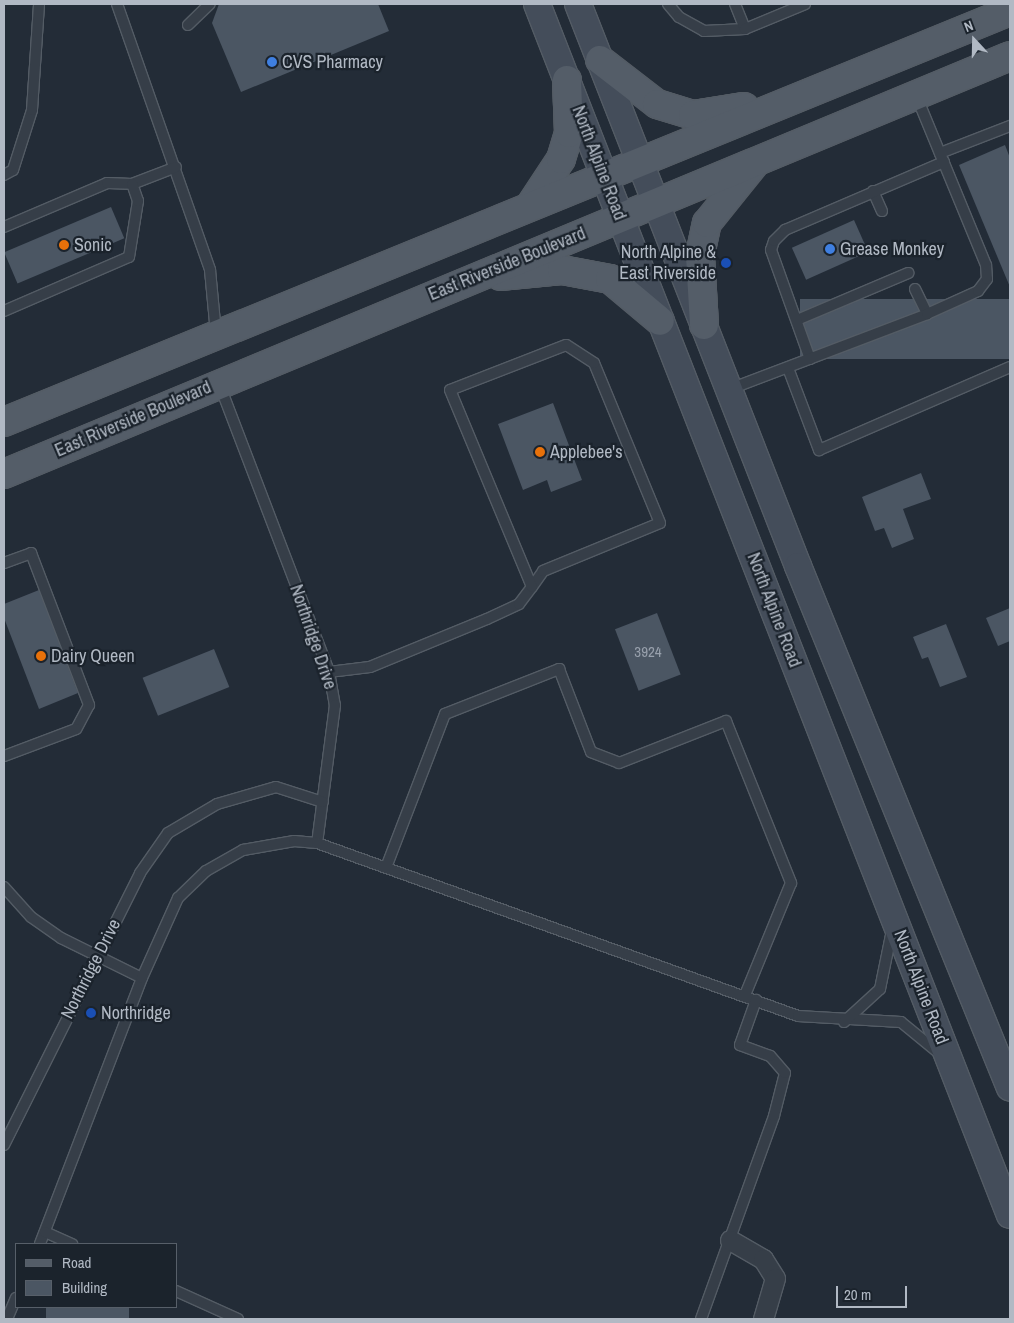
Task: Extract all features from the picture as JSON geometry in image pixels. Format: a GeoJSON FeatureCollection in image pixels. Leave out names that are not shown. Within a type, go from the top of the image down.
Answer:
{"type":"FeatureCollection","features":[{"type":"Feature","properties":{"kind":"main road","name":"North Alpine Road"},"geometry":{"type":"LineString","coordinates":[[537,4],[1010,1216]]}},
{"type":"Feature","properties":{"kind":"main road"},"geometry":{"type":"LineString","coordinates":[[578,4],[787,540],[1010,1088]]}},
{"type":"Feature","properties":{"kind":"main road"},"geometry":{"type":"LineString","coordinates":[[4,422],[1010,11]]}},
{"type":"Feature","properties":{"kind":"main road","name":"East Riverside Boulevard"},"geometry":{"type":"LineString","coordinates":[[4,474],[219,382],[1010,56]]}},
{"type":"Feature","properties":{"kind":"main road"},"geometry":{"type":"LineString","coordinates":[[600,60],[657,104],[693,115],[790,100]]}},
{"type":"Feature","properties":{"kind":"main road"},"geometry":{"type":"LineString","coordinates":[[530,206],[560,159],[568,134],[567,80]]}},
{"type":"Feature","properties":{"kind":"main road"},"geometry":{"type":"LineString","coordinates":[[704,325],[700,255],[707,223],[757,161]]}},
{"type":"Feature","properties":{"kind":"main road"},"geometry":{"type":"LineString","coordinates":[[471,279],[562,270],[610,279],[660,321]]}},
{"type":"Feature","properties":{"kind":"main road"},"geometry":{"type":"LineString","coordinates":[[753,554],[787,540]]}},
{"type":"Feature","properties":{"kind":"street"},"geometry":{"type":"LineString","coordinates":[[730,1240],[763,1259],[775,1278],[763,1319]]}},
{"type":"Feature","properties":{"kind":"lane"},"geometry":{"type":"LineString","coordinates":[[4,175],[13,170],[32,110],[39,4]]}},
{"type":"Feature","properties":{"kind":"lane"},"geometry":{"type":"LineString","coordinates":[[117,4],[176,167],[210,270],[216,335]]}},
{"type":"Feature","properties":{"kind":"lane"},"geometry":{"type":"LineString","coordinates":[[188,26],[210,4]]}},
{"type":"Feature","properties":{"kind":"lane"},"geometry":{"type":"LineString","coordinates":[[668,4],[679,17],[704,31],[745,29],[805,4]]}},
{"type":"Feature","properties":{"kind":"lane"},"geometry":{"type":"LineString","coordinates":[[735,4],[745,29]]}},
{"type":"Feature","properties":{"kind":"lane"},"geometry":{"type":"LineString","coordinates":[[729,390],[927,314],[978,291],[988,279],[986,265],[916,94]]}},
{"type":"Feature","properties":{"kind":"lane"},"geometry":{"type":"LineString","coordinates":[[810,360],[771,250],[774,241],[784,230],[1010,126]]}},
{"type":"Feature","properties":{"kind":"lane"},"geometry":{"type":"LineString","coordinates":[[4,227],[107,183],[132,184],[176,167]]}},
{"type":"Feature","properties":{"kind":"lane"},"geometry":{"type":"LineString","coordinates":[[4,311],[129,257],[138,201],[132,184]]}},
{"type":"Feature","properties":{"kind":"lane"},"geometry":{"type":"LineString","coordinates":[[872,191],[882,211]]}},
{"type":"Feature","properties":{"kind":"lane"},"geometry":{"type":"LineString","coordinates":[[797,320],[908,273]]}},
{"type":"Feature","properties":{"kind":"lane"},"geometry":{"type":"LineString","coordinates":[[915,289],[927,314]]}},
{"type":"Feature","properties":{"kind":"lane"},"geometry":{"type":"LineString","coordinates":[[329,672],[370,667],[487,619],[519,604],[532,587],[542,572],[660,523],[594,363],[566,346],[450,390],[532,587]]}},
{"type":"Feature","properties":{"kind":"lane"},"geometry":{"type":"LineString","coordinates":[[788,368],[819,450],[1010,368]]}},
{"type":"Feature","properties":{"kind":"lane","name":"Northridge Drive"},"geometry":{"type":"LineString","coordinates":[[4,1145],[140,873],[168,833],[217,804],[276,787],[323,802],[335,705],[329,672],[219,382]]}},
{"type":"Feature","properties":{"kind":"lane"},"geometry":{"type":"LineString","coordinates":[[4,756],[76,729],[89,705],[31,553],[5,559]]}},
{"type":"Feature","properties":{"kind":"lane"},"geometry":{"type":"LineString","coordinates":[[387,865],[445,714],[559,669],[590,752],[619,763],[726,720],[791,883],[745,995]]}},
{"type":"Feature","properties":{"kind":"lane"},"geometry":{"type":"LineString","coordinates":[[317,843],[323,802]]}},
{"type":"Feature","properties":{"kind":"lane"},"geometry":{"type":"LineString","coordinates":[[40,1243],[142,978],[178,898],[206,871],[243,850],[294,841],[317,843],[387,865],[798,1016],[844,1022],[901,1022],[950,1062]]}},
{"type":"Feature","properties":{"kind":"lane"},"geometry":{"type":"LineString","coordinates":[[4,887],[38,922],[142,978]]}},
{"type":"Feature","properties":{"kind":"lane"},"geometry":{"type":"LineString","coordinates":[[844,1022],[880,989],[894,918]]}},
{"type":"Feature","properties":{"kind":"lane"},"geometry":{"type":"LineString","coordinates":[[701,1319],[730,1240],[785,1073],[770,1056],[740,1045],[756,1000]]}},
{"type":"Feature","properties":{"kind":"lane"},"geometry":{"type":"LineString","coordinates":[[45,1232],[70,1243]]}},
{"type":"Feature","properties":{"kind":"lane"},"geometry":{"type":"LineString","coordinates":[[178,1292],[238,1319]]}},
{"type":"Feature","properties":{"kind":"lane"},"geometry":{"type":"LineString","coordinates":[[7,1319],[15,1300]]}},
{"type":"Feature","properties":{"kind":"building","name":"CVS Pharmacy"},"geometry":{"type":"Polygon","coordinates":[[[219,4],[378,4],[389,31],[241,92],[212,23],[219,4]]]}},
{"type":"Feature","properties":{"kind":"building"},"geometry":{"type":"Polygon","coordinates":[[[1005,145],[1010,158],[1010,287],[959,165],[1005,145]]]}},
{"type":"Feature","properties":{"kind":"building","name":"Sonic"},"geometry":{"type":"Polygon","coordinates":[[[111,207],[124,238],[18,284],[4,252],[111,207]]]}},
{"type":"Feature","properties":{"kind":"building","name":"Grease Monkey"},"geometry":{"type":"Polygon","coordinates":[[[854,220],[868,252],[806,280],[792,248],[854,220]]]}},
{"type":"Feature","properties":{"kind":"building"},"geometry":{"type":"Polygon","coordinates":[[[800,299],[1010,299],[1010,359],[800,359],[800,299]]]}},
{"type":"Feature","properties":{"kind":"building","name":"Applebee's"},"geometry":{"type":"Polygon","coordinates":[[[553,403],[582,480],[551,492],[547,480],[523,490],[498,424],[553,403]]]}},
{"type":"Feature","properties":{"kind":"building"},"geometry":{"type":"Polygon","coordinates":[[[921,473],[931,499],[903,509],[914,539],[892,548],[884,528],[875,531],[862,497],[921,473]]]}},
{"type":"Feature","properties":{"kind":"building","name":"Dairy Queen"},"geometry":{"type":"Polygon","coordinates":[[[39,590],[78,693],[39,709],[4,618],[4,604],[39,590]]]}},
{"type":"Feature","properties":{"kind":"building"},"geometry":{"type":"Polygon","coordinates":[[[1010,608],[1010,641],[998,646],[986,618],[1010,608]]]}},
{"type":"Feature","properties":{"kind":"building"},"geometry":{"type":"Polygon","coordinates":[[[657,613],[681,675],[639,691],[615,629],[657,613]]]}},
{"type":"Feature","properties":{"kind":"building"},"geometry":{"type":"Polygon","coordinates":[[[946,624],[967,677],[940,687],[928,657],[922,659],[913,637],[946,624]]]}},
{"type":"Feature","properties":{"kind":"building"},"geometry":{"type":"Polygon","coordinates":[[[214,649],[229,687],[158,716],[143,678],[214,649]]]}},
{"type":"Feature","properties":{"kind":"building"},"geometry":{"type":"Polygon","coordinates":[[[46,1308],[129,1308],[129,1319],[46,1319],[46,1308]]]}},
{"type":"Feature","properties":{"kind":"place","name":"CVS Pharmacy"},"geometry":{"type":"Point","coordinates":[272,62]}},
{"type":"Feature","properties":{"kind":"place","name":"Sonic"},"geometry":{"type":"Point","coordinates":[64,245]}},
{"type":"Feature","properties":{"kind":"place","name":"Grease Monkey"},"geometry":{"type":"Point","coordinates":[830,249]}},
{"type":"Feature","properties":{"kind":"place","name":"North Alpine & East Riverside"},"geometry":{"type":"Point","coordinates":[726,263]}},
{"type":"Feature","properties":{"kind":"place","name":"Applebee's"},"geometry":{"type":"Point","coordinates":[540,452]}},
{"type":"Feature","properties":{"kind":"place","name":"Dairy Queen"},"geometry":{"type":"Point","coordinates":[41,656]}},
{"type":"Feature","properties":{"kind":"place","name":"Northridge"},"geometry":{"type":"Point","coordinates":[91,1013]}}]}
